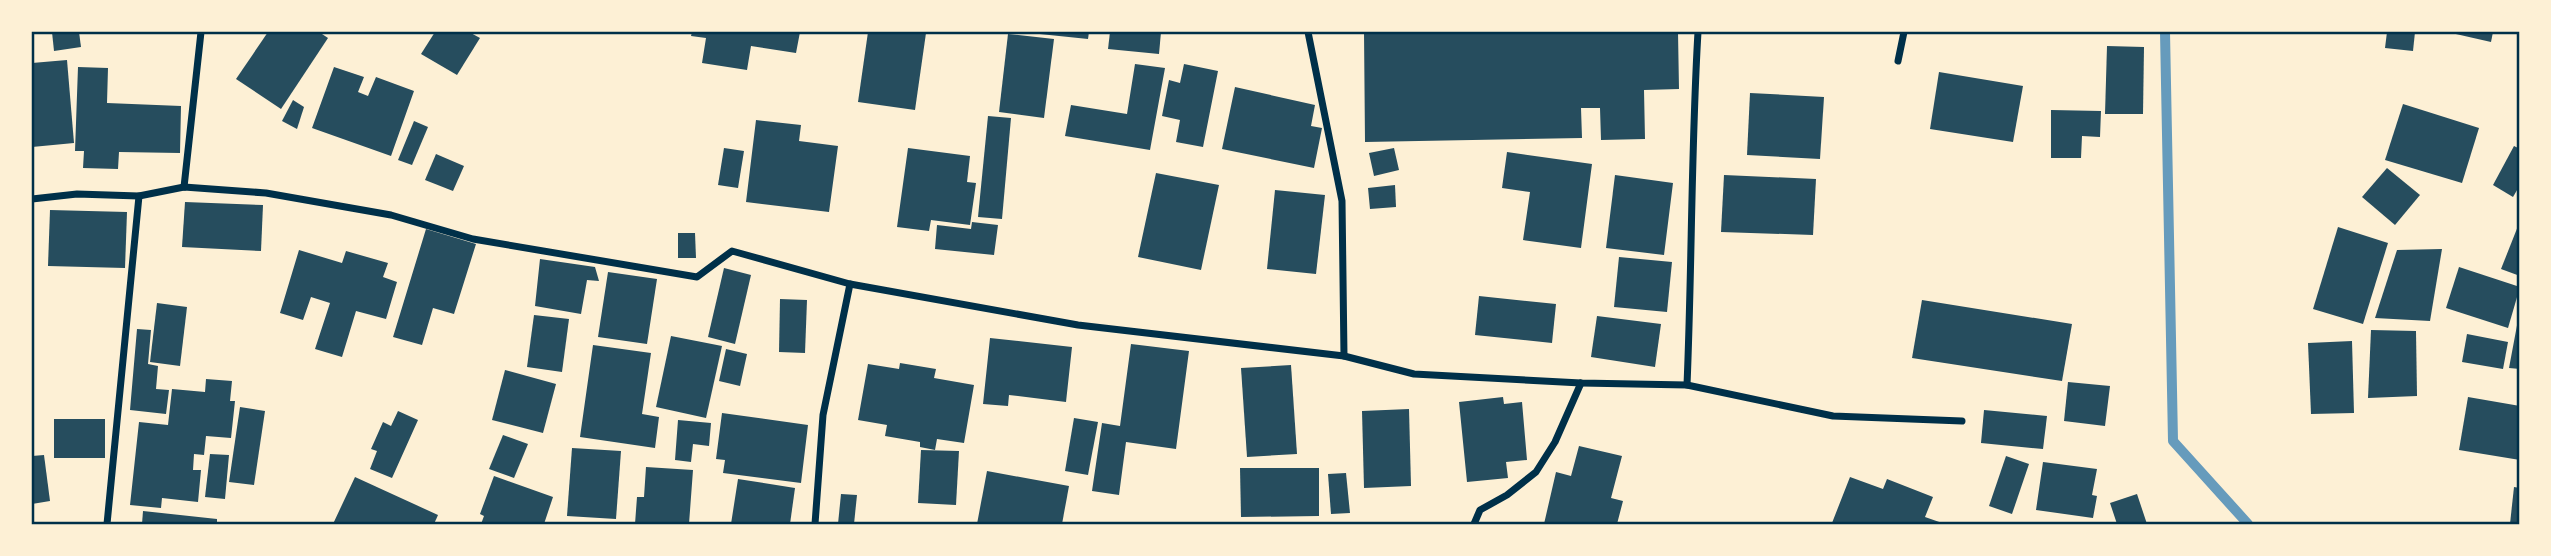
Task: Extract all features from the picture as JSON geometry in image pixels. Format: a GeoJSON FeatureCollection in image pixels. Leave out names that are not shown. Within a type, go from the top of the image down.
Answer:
{"type":"FeatureCollection","features":[{"type":"Feature","properties":{"kind":"street"},"geometry":{"type":"LineString","coordinates":[[184,187],[201,32]]}},
{"type":"Feature","properties":{"kind":"street"},"geometry":{"type":"LineString","coordinates":[[1308,32],[1342,201],[1344,356]]}},
{"type":"Feature","properties":{"kind":"street"},"geometry":{"type":"LineString","coordinates":[[1687,385],[1698,32]]}},
{"type":"Feature","properties":{"kind":"street"},"geometry":{"type":"LineString","coordinates":[[1898,61],[1904,32]]}},
{"type":"Feature","properties":{"kind":"street"},"geometry":{"type":"LineString","coordinates":[[32,199],[77,194],[139,196],[184,187],[266,193],[391,215],[472,239],[697,277],[732,251],[850,284],[1078,326],[1344,356],[1414,374],[1581,383],[1687,385],[1833,416],[1962,421]]}},
{"type":"Feature","properties":{"kind":"street"},"geometry":{"type":"LineString","coordinates":[[107,524],[139,196]]}},
{"type":"Feature","properties":{"kind":"street"},"geometry":{"type":"LineString","coordinates":[[815,524],[823,415],[850,284]]}},
{"type":"Feature","properties":{"kind":"street"},"geometry":{"type":"LineString","coordinates":[[1474,524],[1480,510],[1507,495],[1536,472],[1555,442],[1581,383]]}},
{"type":"Feature","properties":{"kind":"building"},"geometry":{"type":"Polygon","coordinates":[[[52,32],[79,32],[81,47],[54,51],[52,32]]]}},
{"type":"Feature","properties":{"kind":"building"},"geometry":{"type":"Polygon","coordinates":[[[268,32],[319,32],[328,38],[281,109],[236,79],[268,32]]]}},
{"type":"Feature","properties":{"kind":"building"},"geometry":{"type":"Polygon","coordinates":[[[435,32],[469,32],[480,38],[457,75],[421,54],[435,32]]]}},
{"type":"Feature","properties":{"kind":"building"},"geometry":{"type":"Polygon","coordinates":[[[692,32],[800,32],[796,53],[751,46],[747,70],[702,63],[706,38],[691,36],[692,32]]]}},
{"type":"Feature","properties":{"kind":"building"},"geometry":{"type":"Polygon","coordinates":[[[868,32],[926,33],[915,110],[858,102],[868,32]]]}},
{"type":"Feature","properties":{"kind":"building"},"geometry":{"type":"Polygon","coordinates":[[[1030,32],[1089,32],[1088,39],[1030,32]]]}},
{"type":"Feature","properties":{"kind":"building"},"geometry":{"type":"Polygon","coordinates":[[[1110,32],[1161,32],[1159,54],[1108,49],[1110,32]]]}},
{"type":"Feature","properties":{"kind":"building"},"geometry":{"type":"Polygon","coordinates":[[[1364,32],[1678,32],[1679,89],[1644,90],[1645,139],[1601,140],[1600,108],[1581,108],[1582,138],[1365,142],[1364,32]]]}},
{"type":"Feature","properties":{"kind":"building"},"geometry":{"type":"Polygon","coordinates":[[[2387,32],[2415,32],[2413,51],[2385,48],[2387,32]]]}},
{"type":"Feature","properties":{"kind":"building"},"geometry":{"type":"Polygon","coordinates":[[[2447,32],[2493,32],[2491,42],[2447,32]]]}},
{"type":"Feature","properties":{"kind":"building"},"geometry":{"type":"Polygon","coordinates":[[[1008,34],[1054,39],[1044,118],[999,112],[1008,34]]]}},
{"type":"Feature","properties":{"kind":"building"},"geometry":{"type":"Polygon","coordinates":[[[2107,46],[2144,47],[2143,114],[2105,114],[2107,46]]]}},
{"type":"Feature","properties":{"kind":"building"},"geometry":{"type":"Polygon","coordinates":[[[67,60],[74,143],[32,147],[32,63],[67,60]]]}},
{"type":"Feature","properties":{"kind":"building"},"geometry":{"type":"Polygon","coordinates":[[[1135,64],[1165,68],[1150,150],[1065,136],[1071,105],[1127,114],[1135,64]]]}},
{"type":"Feature","properties":{"kind":"building"},"geometry":{"type":"Polygon","coordinates":[[[1184,64],[1218,71],[1203,147],[1176,142],[1180,120],[1162,116],[1169,80],[1180,83],[1184,64]]]}},
{"type":"Feature","properties":{"kind":"building"},"geometry":{"type":"Polygon","coordinates":[[[78,67],[108,68],[107,103],[181,106],[180,153],[119,152],[118,169],[83,168],[84,151],[75,151],[78,67]]]}},
{"type":"Feature","properties":{"kind":"building"},"geometry":{"type":"Polygon","coordinates":[[[334,67],[364,77],[358,92],[368,96],[376,77],[414,91],[391,156],[312,128],[334,67]]]}},
{"type":"Feature","properties":{"kind":"building"},"geometry":{"type":"Polygon","coordinates":[[[1939,72],[2023,86],[2013,142],[1930,129],[1939,72]]]}},
{"type":"Feature","properties":{"kind":"building"},"geometry":{"type":"Polygon","coordinates":[[[1235,87],[1315,105],[1311,126],[1322,128],[1314,168],[1222,149],[1235,87]]]}},
{"type":"Feature","properties":{"kind":"building"},"geometry":{"type":"Polygon","coordinates":[[[1750,93],[1824,97],[1820,159],[1747,155],[1750,93]]]}},
{"type":"Feature","properties":{"kind":"building"},"geometry":{"type":"Polygon","coordinates":[[[293,100],[304,107],[297,129],[282,121],[293,100]]]}},
{"type":"Feature","properties":{"kind":"building"},"geometry":{"type":"Polygon","coordinates":[[[2403,104],[2479,128],[2462,183],[2385,160],[2403,104]]]}},
{"type":"Feature","properties":{"kind":"building"},"geometry":{"type":"Polygon","coordinates":[[[2051,110],[2101,111],[2100,137],[2082,136],[2081,158],[2051,158],[2051,110]]]}},
{"type":"Feature","properties":{"kind":"building"},"geometry":{"type":"Polygon","coordinates":[[[988,116],[1011,118],[1002,219],[978,217],[988,116]]]}},
{"type":"Feature","properties":{"kind":"building"},"geometry":{"type":"Polygon","coordinates":[[[756,120],[801,125],[799,141],[838,146],[829,212],[746,202],[756,120]]]}},
{"type":"Feature","properties":{"kind":"building"},"geometry":{"type":"Polygon","coordinates":[[[414,121],[428,127],[412,165],[398,160],[414,121]]]}},
{"type":"Feature","properties":{"kind":"building"},"geometry":{"type":"Polygon","coordinates":[[[2514,146],[2520,149],[2520,185],[2513,197],[2493,185],[2514,146]]]}},
{"type":"Feature","properties":{"kind":"building"},"geometry":{"type":"Polygon","coordinates":[[[724,148],[744,151],[738,188],[718,185],[724,148]]]}},
{"type":"Feature","properties":{"kind":"building"},"geometry":{"type":"Polygon","coordinates":[[[908,148],[970,156],[967,182],[976,183],[970,225],[931,220],[929,231],[897,227],[908,148]]]}},
{"type":"Feature","properties":{"kind":"building"},"geometry":{"type":"Polygon","coordinates":[[[1394,148],[1399,170],[1374,176],[1369,153],[1394,148]]]}},
{"type":"Feature","properties":{"kind":"building"},"geometry":{"type":"Polygon","coordinates":[[[1507,152],[1592,164],[1581,248],[1523,240],[1530,192],[1502,188],[1507,152]]]}},
{"type":"Feature","properties":{"kind":"building"},"geometry":{"type":"Polygon","coordinates":[[[436,154],[464,166],[453,191],[425,180],[436,154]]]}},
{"type":"Feature","properties":{"kind":"building"},"geometry":{"type":"Polygon","coordinates":[[[2387,168],[2420,195],[2395,225],[2362,197],[2387,168]]]}},
{"type":"Feature","properties":{"kind":"building"},"geometry":{"type":"Polygon","coordinates":[[[1156,173],[1219,185],[1201,270],[1138,257],[1156,173]]]}},
{"type":"Feature","properties":{"kind":"building"},"geometry":{"type":"Polygon","coordinates":[[[1615,175],[1673,183],[1664,255],[1606,248],[1615,175]]]}},
{"type":"Feature","properties":{"kind":"building"},"geometry":{"type":"Polygon","coordinates":[[[1724,175],[1816,179],[1813,235],[1721,232],[1724,175]]]}},
{"type":"Feature","properties":{"kind":"building"},"geometry":{"type":"Polygon","coordinates":[[[1395,185],[1396,207],[1370,209],[1368,188],[1395,185]]]}},
{"type":"Feature","properties":{"kind":"building"},"geometry":{"type":"Polygon","coordinates":[[[1275,190],[1325,195],[1316,274],[1267,269],[1275,190]]]}},
{"type":"Feature","properties":{"kind":"building"},"geometry":{"type":"Polygon","coordinates":[[[185,202],[263,205],[261,251],[182,247],[185,202]]]}},
{"type":"Feature","properties":{"kind":"building"},"geometry":{"type":"Polygon","coordinates":[[[50,210],[127,212],[125,268],[48,266],[50,210]]]}},
{"type":"Feature","properties":{"kind":"building"},"geometry":{"type":"Polygon","coordinates":[[[2520,221],[2520,276],[2501,269],[2520,221]]]}},
{"type":"Feature","properties":{"kind":"building"},"geometry":{"type":"Polygon","coordinates":[[[972,222],[998,225],[994,255],[935,249],[937,225],[971,229],[972,222]]]}},
{"type":"Feature","properties":{"kind":"building"},"geometry":{"type":"Polygon","coordinates":[[[2338,227],[2388,243],[2363,324],[2313,309],[2338,227]]]}},
{"type":"Feature","properties":{"kind":"building"},"geometry":{"type":"Polygon","coordinates":[[[426,229],[476,244],[454,314],[433,308],[422,345],[393,337],[426,229]]]}},
{"type":"Feature","properties":{"kind":"building"},"geometry":{"type":"Polygon","coordinates":[[[678,233],[695,233],[696,258],[678,258],[678,233]]]}},
{"type":"Feature","properties":{"kind":"building"},"geometry":{"type":"Polygon","coordinates":[[[2442,249],[2430,321],[2375,318],[2397,250],[2442,249]]]}},
{"type":"Feature","properties":{"kind":"building"},"geometry":{"type":"Polygon","coordinates":[[[299,250],[342,263],[346,251],[388,263],[383,277],[397,282],[386,319],[356,311],[342,357],[315,349],[330,303],[311,297],[303,320],[280,313],[299,250]]]}},
{"type":"Feature","properties":{"kind":"building"},"geometry":{"type":"Polygon","coordinates":[[[1619,257],[1672,262],[1667,312],[1614,307],[1619,257]]]}},
{"type":"Feature","properties":{"kind":"building"},"geometry":{"type":"Polygon","coordinates":[[[540,259],[595,267],[599,281],[587,280],[581,314],[535,306],[540,259]]]}},
{"type":"Feature","properties":{"kind":"building"},"geometry":{"type":"Polygon","coordinates":[[[2459,267],[2520,287],[2508,328],[2446,308],[2459,267]]]}},
{"type":"Feature","properties":{"kind":"building"},"geometry":{"type":"Polygon","coordinates":[[[724,268],[751,275],[735,344],[708,337],[724,268]]]}},
{"type":"Feature","properties":{"kind":"building"},"geometry":{"type":"Polygon","coordinates":[[[608,272],[657,279],[647,344],[598,337],[608,272]]]}},
{"type":"Feature","properties":{"kind":"building"},"geometry":{"type":"Polygon","coordinates":[[[1479,296],[1556,304],[1552,343],[1475,335],[1479,296]]]}},
{"type":"Feature","properties":{"kind":"building"},"geometry":{"type":"Polygon","coordinates":[[[780,299],[807,300],[805,353],[779,352],[780,299]]]}},
{"type":"Feature","properties":{"kind":"building"},"geometry":{"type":"Polygon","coordinates":[[[1922,300],[2072,324],[2062,381],[1912,358],[1922,300]]]}},
{"type":"Feature","properties":{"kind":"building"},"geometry":{"type":"Polygon","coordinates":[[[157,303],[187,307],[180,366],[150,362],[157,303]]]}},
{"type":"Feature","properties":{"kind":"building"},"geometry":{"type":"Polygon","coordinates":[[[534,315],[569,319],[562,372],[527,367],[534,315]]]}},
{"type":"Feature","properties":{"kind":"building"},"geometry":{"type":"Polygon","coordinates":[[[1597,316],[1661,324],[1655,367],[1591,357],[1597,316]]]}},
{"type":"Feature","properties":{"kind":"building"},"geometry":{"type":"Polygon","coordinates":[[[2520,320],[2520,369],[2509,368],[2520,320]]]}},
{"type":"Feature","properties":{"kind":"building"},"geometry":{"type":"Polygon","coordinates":[[[137,329],[151,330],[148,364],[158,366],[156,389],[169,390],[166,414],[130,410],[137,329]]]}},
{"type":"Feature","properties":{"kind":"building"},"geometry":{"type":"Polygon","coordinates":[[[2371,330],[2416,331],[2417,396],[2368,398],[2371,330]]]}},
{"type":"Feature","properties":{"kind":"building"},"geometry":{"type":"Polygon","coordinates":[[[2467,334],[2508,342],[2503,369],[2462,362],[2467,334]]]}},
{"type":"Feature","properties":{"kind":"building"},"geometry":{"type":"Polygon","coordinates":[[[671,336],[722,346],[706,418],[656,407],[671,336]]]}},
{"type":"Feature","properties":{"kind":"building"},"geometry":{"type":"Polygon","coordinates":[[[990,338],[1072,347],[1066,402],[1009,395],[1008,406],[983,404],[990,338]]]}},
{"type":"Feature","properties":{"kind":"building"},"geometry":{"type":"Polygon","coordinates":[[[2352,341],[2354,413],[2311,414],[2308,343],[2352,341]]]}},
{"type":"Feature","properties":{"kind":"building"},"geometry":{"type":"Polygon","coordinates":[[[1131,344],[1189,351],[1176,449],[1126,442],[1119,495],[1092,491],[1102,423],[1120,426],[1131,344]]]}},
{"type":"Feature","properties":{"kind":"building"},"geometry":{"type":"Polygon","coordinates":[[[593,345],[651,353],[642,414],[659,417],[655,448],[580,437],[593,345]]]}},
{"type":"Feature","properties":{"kind":"building"},"geometry":{"type":"Polygon","coordinates":[[[726,349],[747,354],[740,386],[719,381],[726,349]]]}},
{"type":"Feature","properties":{"kind":"building"},"geometry":{"type":"Polygon","coordinates":[[[900,363],[936,369],[934,378],[974,385],[964,443],[937,439],[935,450],[920,447],[920,442],[885,436],[887,425],[858,420],[868,364],[899,369],[900,363]]]}},
{"type":"Feature","properties":{"kind":"building"},"geometry":{"type":"Polygon","coordinates":[[[1291,365],[1297,454],[1247,457],[1241,368],[1291,365]]]}},
{"type":"Feature","properties":{"kind":"building"},"geometry":{"type":"Polygon","coordinates":[[[505,370],[556,384],[543,433],[492,420],[505,370]]]}},
{"type":"Feature","properties":{"kind":"building"},"geometry":{"type":"Polygon","coordinates":[[[206,379],[232,381],[230,401],[235,401],[231,438],[206,436],[204,455],[194,454],[193,470],[201,470],[198,502],[162,498],[161,508],[130,505],[139,422],[168,425],[172,389],[205,392],[206,379]]]}},
{"type":"Feature","properties":{"kind":"building"},"geometry":{"type":"Polygon","coordinates":[[[2068,382],[2110,386],[2105,426],[2064,421],[2068,382]]]}},
{"type":"Feature","properties":{"kind":"building"},"geometry":{"type":"Polygon","coordinates":[[[1503,397],[1504,404],[1522,402],[1527,460],[1506,462],[1508,478],[1467,482],[1459,402],[1503,397]]]}},
{"type":"Feature","properties":{"kind":"building"},"geometry":{"type":"Polygon","coordinates":[[[2468,397],[2520,406],[2520,460],[2459,450],[2468,397]]]}},
{"type":"Feature","properties":{"kind":"building"},"geometry":{"type":"Polygon","coordinates":[[[240,407],[265,411],[254,485],[229,482],[240,407]]]}},
{"type":"Feature","properties":{"kind":"building"},"geometry":{"type":"Polygon","coordinates":[[[1409,409],[1411,486],[1364,488],[1362,411],[1409,409]]]}},
{"type":"Feature","properties":{"kind":"building"},"geometry":{"type":"Polygon","coordinates":[[[1984,410],[2047,416],[2043,449],[1981,443],[1984,410]]]}},
{"type":"Feature","properties":{"kind":"building"},"geometry":{"type":"Polygon","coordinates":[[[398,411],[418,420],[392,478],[370,469],[377,451],[371,449],[383,422],[391,426],[398,411]]]}},
{"type":"Feature","properties":{"kind":"building"},"geometry":{"type":"Polygon","coordinates":[[[722,413],[808,425],[801,483],[723,473],[725,460],[716,459],[722,413]]]}},
{"type":"Feature","properties":{"kind":"building"},"geometry":{"type":"Polygon","coordinates":[[[1074,418],[1098,422],[1088,475],[1065,471],[1074,418]]]}},
{"type":"Feature","properties":{"kind":"building"},"geometry":{"type":"Polygon","coordinates":[[[54,419],[105,419],[105,458],[54,458],[54,419]]]}},
{"type":"Feature","properties":{"kind":"building"},"geometry":{"type":"Polygon","coordinates":[[[678,420],[711,423],[709,446],[693,444],[691,462],[675,460],[678,420]]]}},
{"type":"Feature","properties":{"kind":"building"},"geometry":{"type":"Polygon","coordinates":[[[503,435],[528,444],[514,478],[489,469],[503,435]]]}},
{"type":"Feature","properties":{"kind":"building"},"geometry":{"type":"Polygon","coordinates":[[[1579,446],[1622,456],[1611,498],[1623,501],[1617,524],[1544,524],[1556,472],[1571,476],[1579,446]]]}},
{"type":"Feature","properties":{"kind":"building"},"geometry":{"type":"Polygon","coordinates":[[[572,448],[621,451],[616,519],[567,516],[572,448]]]}},
{"type":"Feature","properties":{"kind":"building"},"geometry":{"type":"Polygon","coordinates":[[[921,450],[959,451],[956,505],[918,503],[921,450]]]}},
{"type":"Feature","properties":{"kind":"building"},"geometry":{"type":"Polygon","coordinates":[[[210,454],[229,455],[225,499],[205,497],[210,454]]]}},
{"type":"Feature","properties":{"kind":"building"},"geometry":{"type":"Polygon","coordinates":[[[44,455],[50,501],[32,504],[32,456],[44,455]]]}},
{"type":"Feature","properties":{"kind":"building"},"geometry":{"type":"Polygon","coordinates":[[[2006,456],[2029,464],[2012,514],[1989,506],[2006,456]]]}},
{"type":"Feature","properties":{"kind":"building"},"geometry":{"type":"Polygon","coordinates":[[[2043,462],[2097,469],[2092,495],[2097,496],[2093,518],[2036,510],[2043,462]]]}},
{"type":"Feature","properties":{"kind":"building"},"geometry":{"type":"Polygon","coordinates":[[[646,467],[693,470],[689,524],[635,524],[637,497],[644,497],[646,467]]]}},
{"type":"Feature","properties":{"kind":"building"},"geometry":{"type":"Polygon","coordinates":[[[1240,468],[1319,468],[1319,516],[1241,517],[1240,468]]]}},
{"type":"Feature","properties":{"kind":"building"},"geometry":{"type":"Polygon","coordinates":[[[987,471],[1069,486],[1062,524],[977,524],[987,471]]]}},
{"type":"Feature","properties":{"kind":"building"},"geometry":{"type":"Polygon","coordinates":[[[1346,473],[1350,513],[1331,514],[1328,474],[1346,473]]]}},
{"type":"Feature","properties":{"kind":"building"},"geometry":{"type":"Polygon","coordinates":[[[494,476],[553,497],[544,524],[481,524],[484,516],[480,514],[494,476]]]}},
{"type":"Feature","properties":{"kind":"building"},"geometry":{"type":"Polygon","coordinates":[[[355,477],[438,515],[434,524],[333,524],[355,477]]]}},
{"type":"Feature","properties":{"kind":"building"},"geometry":{"type":"Polygon","coordinates":[[[1850,477],[1883,489],[1887,479],[1933,497],[1925,517],[1945,524],[1832,523],[1850,477]]]}},
{"type":"Feature","properties":{"kind":"building"},"geometry":{"type":"Polygon","coordinates":[[[738,479],[795,488],[790,524],[731,524],[738,479]]]}},
{"type":"Feature","properties":{"kind":"building"},"geometry":{"type":"Polygon","coordinates":[[[2514,487],[2520,488],[2520,524],[2510,524],[2514,487]]]}},
{"type":"Feature","properties":{"kind":"building"},"geometry":{"type":"Polygon","coordinates":[[[841,494],[857,495],[854,524],[838,524],[841,494]]]}},
{"type":"Feature","properties":{"kind":"building"},"geometry":{"type":"Polygon","coordinates":[[[2137,494],[2147,524],[2117,524],[2110,503],[2137,494]]]}},
{"type":"Feature","properties":{"kind":"building"},"geometry":{"type":"Polygon","coordinates":[[[143,511],[217,519],[217,524],[142,524],[143,511]]]}},
{"type":"Feature","properties":{"kind":"waterway"},"geometry":{"type":"LineString","coordinates":[[2165,32],[2173,441],[2248,524]]}}]}
